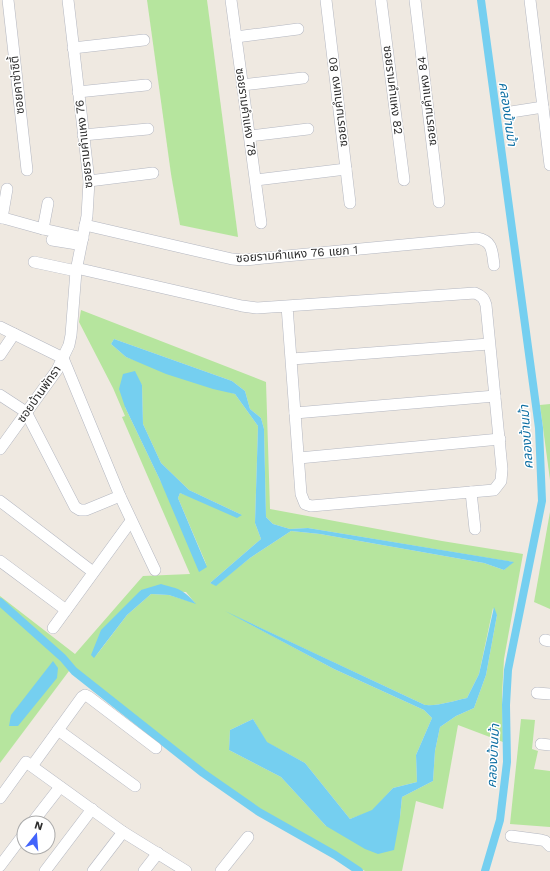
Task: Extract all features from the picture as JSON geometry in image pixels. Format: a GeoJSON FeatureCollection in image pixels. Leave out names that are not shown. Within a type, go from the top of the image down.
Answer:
{"type":"FeatureCollection","features":[{"type":"Feature","properties":{"kind":"street","name":"ซอยคาซ่าซิตี้"},"geometry":{"type":"LineString","coordinates":[[8,0],[27,170]]}},
{"type":"Feature","properties":{"kind":"street","name":"ซอยรามคำแหง 76"},"geometry":{"type":"LineString","coordinates":[[71,0],[73,48],[89,181],[89,199],[76,269],[71,335]]}},
{"type":"Feature","properties":{"kind":"street","name":"ซอยรามคำแหง 78"},"geometry":{"type":"LineString","coordinates":[[231,0],[261,223]]}},
{"type":"Feature","properties":{"kind":"street","name":"ซอยรามคำแหง 80"},"geometry":{"type":"LineString","coordinates":[[326,0],[350,204]]}},
{"type":"Feature","properties":{"kind":"street","name":"ซอยรามคำแหง 82"},"geometry":{"type":"LineString","coordinates":[[381,0],[404,180]]}},
{"type":"Feature","properties":{"kind":"street","name":"ซอยรามคำแหง 84"},"geometry":{"type":"LineString","coordinates":[[415,0],[439,202]]}},
{"type":"Feature","properties":{"kind":"street"},"geometry":{"type":"LineString","coordinates":[[530,0],[550,165]]}},
{"type":"Feature","properties":{"kind":"street"},"geometry":{"type":"LineString","coordinates":[[236,37],[298,29]]}},
{"type":"Feature","properties":{"kind":"street"},"geometry":{"type":"LineString","coordinates":[[73,48],[144,40]]}},
{"type":"Feature","properties":{"kind":"street"},"geometry":{"type":"LineString","coordinates":[[242,85],[302,78]]}},
{"type":"Feature","properties":{"kind":"street"},"geometry":{"type":"LineString","coordinates":[[78,92],[146,85]]}},
{"type":"Feature","properties":{"kind":"street"},"geometry":{"type":"LineString","coordinates":[[511,112],[543,107]]}},
{"type":"Feature","properties":{"kind":"street"},"geometry":{"type":"LineString","coordinates":[[83,135],[148,129]]}},
{"type":"Feature","properties":{"kind":"street"},"geometry":{"type":"LineString","coordinates":[[250,136],[308,129]]}},
{"type":"Feature","properties":{"kind":"street"},"geometry":{"type":"LineString","coordinates":[[256,180],[346,169]]}},
{"type":"Feature","properties":{"kind":"street"},"geometry":{"type":"LineString","coordinates":[[89,181],[153,173]]}},
{"type":"Feature","properties":{"kind":"street"},"geometry":{"type":"LineString","coordinates":[[7,189],[1,218],[82,241]]}},
{"type":"Feature","properties":{"kind":"street"},"geometry":{"type":"LineString","coordinates":[[42,229],[48,203]]}},
{"type":"Feature","properties":{"kind":"street","name":"ซอยรามคำแหง 76 แยก 1"},"geometry":{"type":"LineString","coordinates":[[85,225],[232,259],[244,260],[477,238],[484,240],[490,245],[494,265]]}},
{"type":"Feature","properties":{"kind":"street"},"geometry":{"type":"LineString","coordinates":[[52,240],[82,241]]}},
{"type":"Feature","properties":{"kind":"street"},"geometry":{"type":"LineString","coordinates":[[34,262],[76,269],[242,306],[257,308],[475,293],[480,295],[486,305],[500,439],[502,469],[501,482],[494,490],[311,506],[305,504],[302,498],[298,458],[287,306]]}},
{"type":"Feature","properties":{"kind":"street"},"geometry":{"type":"LineString","coordinates":[[0,327],[63,358],[120,496],[155,570]]}},
{"type":"Feature","properties":{"kind":"street"},"geometry":{"type":"LineString","coordinates":[[0,355],[14,334]]}},
{"type":"Feature","properties":{"kind":"street","name":"ซอยบ้านพัทรา"},"geometry":{"type":"LineString","coordinates":[[0,449],[57,370],[69,346],[71,335]]}},
{"type":"Feature","properties":{"kind":"street"},"geometry":{"type":"LineString","coordinates":[[292,359],[489,344]]}},
{"type":"Feature","properties":{"kind":"street"},"geometry":{"type":"LineString","coordinates":[[0,395],[26,412],[75,507],[80,510],[86,510],[120,496]]}},
{"type":"Feature","properties":{"kind":"street"},"geometry":{"type":"LineString","coordinates":[[295,413],[495,396]]}},
{"type":"Feature","properties":{"kind":"street"},"geometry":{"type":"LineString","coordinates":[[298,458],[500,439]]}},
{"type":"Feature","properties":{"kind":"street"},"geometry":{"type":"LineString","coordinates":[[471,492],[475,529]]}},
{"type":"Feature","properties":{"kind":"street"},"geometry":{"type":"LineString","coordinates":[[0,501],[93,572]]}},
{"type":"Feature","properties":{"kind":"street"},"geometry":{"type":"LineString","coordinates":[[52,628],[131,521]]}},
{"type":"Feature","properties":{"kind":"street"},"geometry":{"type":"LineString","coordinates":[[0,561],[66,610]]}},
{"type":"Feature","properties":{"kind":"street"},"geometry":{"type":"LineString","coordinates":[[537,693],[550,694]]}},
{"type":"Feature","properties":{"kind":"street"},"geometry":{"type":"LineString","coordinates":[[32,766],[82,697],[85,695],[156,748]]}},
{"type":"Feature","properties":{"kind":"street"},"geometry":{"type":"LineString","coordinates":[[58,730],[135,786]]}},
{"type":"Feature","properties":{"kind":"street"},"geometry":{"type":"LineString","coordinates":[[0,798],[26,762],[123,832],[186,871]]}},
{"type":"Feature","properties":{"kind":"street"},"geometry":{"type":"LineString","coordinates":[[38,815],[60,787]]}},
{"type":"Feature","properties":{"kind":"street"},"geometry":{"type":"LineString","coordinates":[[45,871],[92,809]]}},
{"type":"Feature","properties":{"kind":"street"},"geometry":{"type":"LineString","coordinates":[[93,871],[123,832]]}},
{"type":"Feature","properties":{"kind":"street"},"geometry":{"type":"LineString","coordinates":[[511,836],[544,841],[550,846]]}},
{"type":"Feature","properties":{"kind":"street"},"geometry":{"type":"LineString","coordinates":[[220,871],[248,837]]}},
{"type":"Feature","properties":{"kind":"street"},"geometry":{"type":"LineString","coordinates":[[0,866],[16,845]]}},
{"type":"Feature","properties":{"kind":"street"},"geometry":{"type":"LineString","coordinates":[[144,871],[158,853]]}},
{"type":"Feature","properties":{"kind":"green space"},"geometry":{"type":"Polygon","coordinates":[[[147,0],[207,0],[238,237],[180,225],[171,174],[147,0]]]}},
{"type":"Feature","properties":{"kind":"green space"},"geometry":{"type":"Polygon","coordinates":[[[81,310],[266,382],[270,509],[442,541],[523,554],[504,659],[502,695],[503,742],[458,725],[443,809],[416,801],[402,871],[365,871],[249,802],[204,772],[74,667],[69,671],[0,763],[0,596],[75,654],[143,576],[190,574],[122,417],[125,416],[113,388],[79,322],[81,310]],[[114,339],[111,344],[126,357],[235,394],[258,426],[255,523],[261,539],[210,583],[216,585],[250,558],[291,531],[320,534],[484,563],[504,570],[513,562],[308,528],[290,529],[273,524],[266,517],[264,429],[261,418],[250,409],[245,391],[232,381],[114,339]],[[142,384],[125,407],[160,480],[207,566],[178,498],[180,493],[242,515],[189,490],[161,463],[143,424],[142,384]],[[141,590],[95,657],[127,615],[151,594],[169,595],[195,603],[186,592],[141,590]],[[493,608],[479,674],[467,698],[441,704],[425,705],[235,616],[334,669],[424,710],[432,718],[416,755],[417,782],[393,788],[372,811],[350,819],[305,763],[266,742],[253,719],[230,730],[229,750],[281,777],[326,826],[400,817],[402,797],[433,781],[435,751],[440,727],[456,716],[474,708],[486,675],[497,615],[493,608]]]}},
{"type":"Feature","properties":{"kind":"green space"},"geometry":{"type":"Polygon","coordinates":[[[550,404],[550,480],[540,405],[550,404]]]}},
{"type":"Feature","properties":{"kind":"green space"},"geometry":{"type":"Polygon","coordinates":[[[550,512],[550,609],[534,602],[550,512]]]}},
{"type":"Feature","properties":{"kind":"green space"},"geometry":{"type":"Polygon","coordinates":[[[521,719],[535,720],[532,749],[538,751],[534,769],[550,771],[550,827],[510,824],[521,719]]]}},
{"type":"Feature","properties":{"kind":"water"},"geometry":{"type":"Polygon","coordinates":[[[114,339],[232,381],[245,391],[250,409],[261,418],[264,429],[266,517],[273,524],[290,529],[308,528],[514,562],[504,570],[484,563],[320,534],[291,531],[250,558],[216,586],[210,583],[261,539],[255,523],[258,426],[235,394],[213,389],[166,374],[126,357],[111,344],[114,339]]]}},
{"type":"Feature","properties":{"kind":"water"},"geometry":{"type":"Polygon","coordinates":[[[135,371],[142,385],[143,424],[161,463],[189,490],[242,515],[237,518],[180,493],[178,498],[207,567],[199,572],[160,480],[125,407],[119,389],[123,374],[135,371]]]}},
{"type":"Feature","properties":{"kind":"water"},"geometry":{"type":"Polygon","coordinates":[[[161,584],[180,590],[188,595],[196,604],[169,595],[151,594],[127,615],[94,658],[91,655],[101,630],[141,590],[161,584]]]}},
{"type":"Feature","properties":{"kind":"water"},"geometry":{"type":"Polygon","coordinates":[[[494,607],[497,615],[486,675],[474,708],[456,716],[440,727],[435,751],[433,781],[402,797],[394,850],[378,854],[365,849],[326,826],[281,777],[229,750],[230,730],[253,719],[267,742],[305,763],[350,819],[372,810],[393,788],[417,782],[416,755],[432,718],[424,710],[334,669],[225,611],[425,705],[436,705],[467,698],[479,674],[494,607]]]}},
{"type":"Feature","properties":{"kind":"water"},"geometry":{"type":"Polygon","coordinates":[[[53,661],[58,668],[57,678],[18,726],[9,726],[11,715],[53,661]]]}},
{"type":"Feature","properties":{"kind":"waterway","name":"คลองบ้านม้า"},"geometry":{"type":"LineString","coordinates":[[481,0],[539,428],[542,501],[508,670],[506,705],[507,762],[500,820],[485,871]]}},
{"type":"Feature","properties":{"kind":"waterway"},"geometry":{"type":"LineString","coordinates":[[0,602],[63,658],[74,671],[203,773],[259,812],[335,855],[359,871]]}}]}
